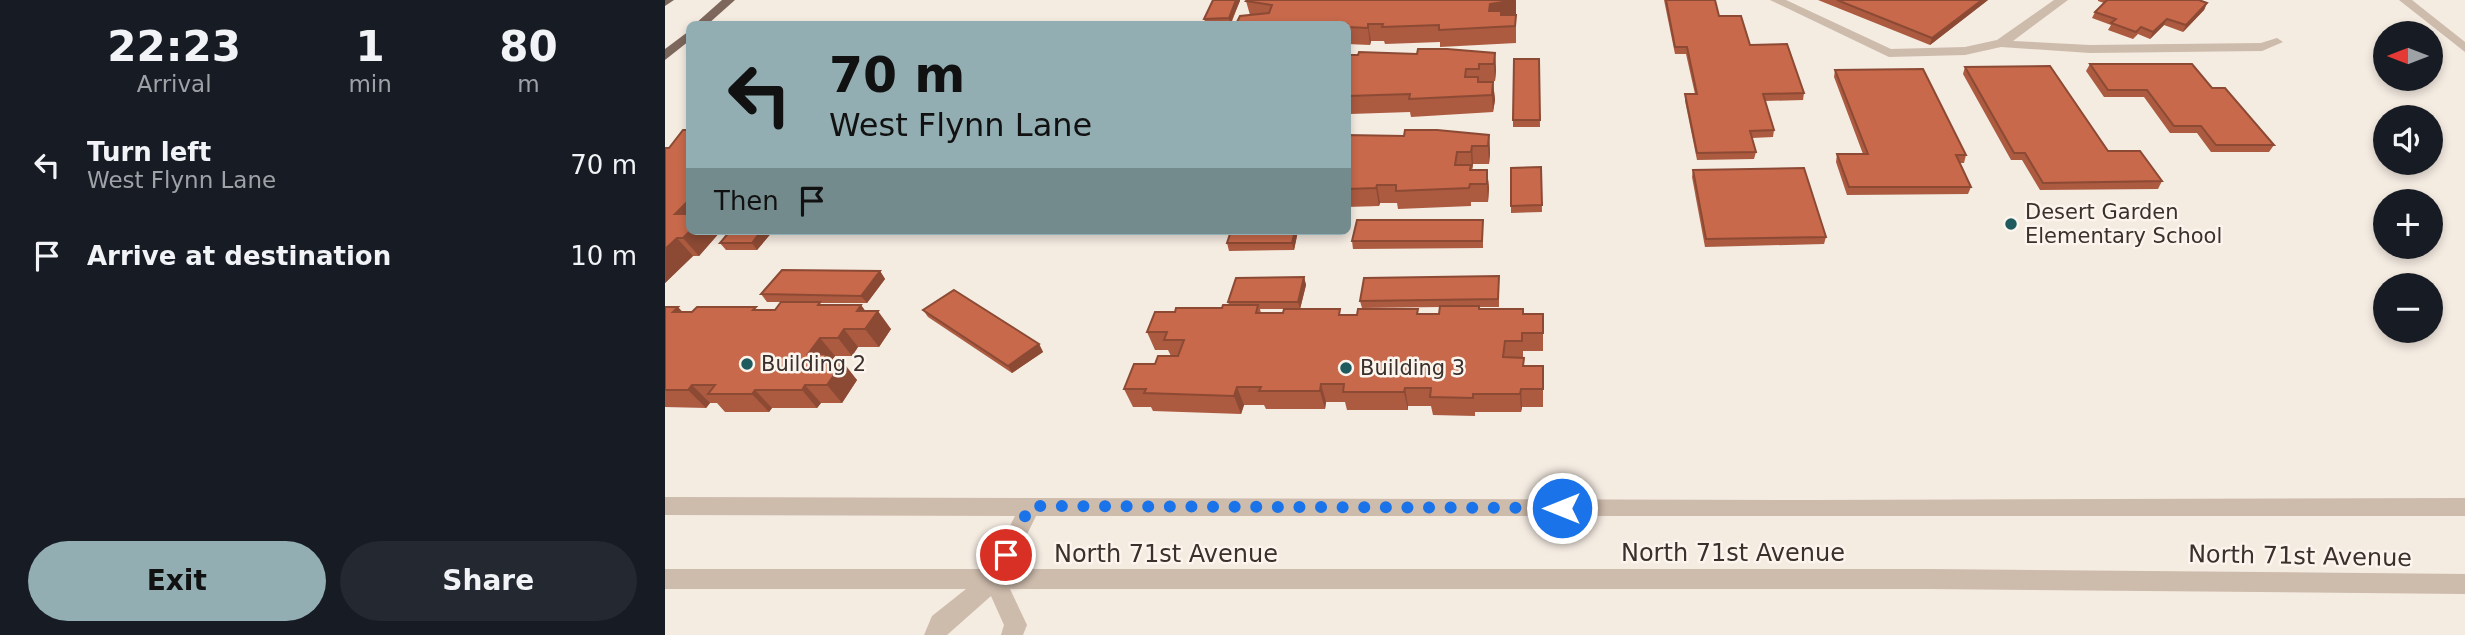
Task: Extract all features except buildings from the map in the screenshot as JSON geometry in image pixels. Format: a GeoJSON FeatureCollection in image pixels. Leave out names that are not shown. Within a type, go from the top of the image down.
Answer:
{"type":"FeatureCollection","features":[{"type":"Feature","properties":{"kind":"main road"},"geometry":{"type":"LineString","coordinates":[[704,21],[729,0]]}},
{"type":"Feature","properties":{"kind":"main road"},"geometry":{"type":"LineString","coordinates":[[665,56],[686,40]]}},
{"type":"Feature","properties":{"kind":"street"},"geometry":{"type":"LineString","coordinates":[[1776,0],[1889,53],[1965,51],[2001,43],[2090,49],[2262,47],[2277,42]]}},
{"type":"Feature","properties":{"kind":"street"},"geometry":{"type":"LineString","coordinates":[[2001,43],[2062,0]]}},
{"type":"Feature","properties":{"kind":"street"},"geometry":{"type":"LineString","coordinates":[[2405,0],[2465,48]]}},
{"type":"Feature","properties":{"kind":"street","name":"North 71st Avenue"},"geometry":{"type":"LineString","coordinates":[[665,506],[1800,509],[2465,507]]}},
{"type":"Feature","properties":{"kind":"street"},"geometry":{"type":"LineString","coordinates":[[935,635],[940,624],[994,580],[1030,506]]}},
{"type":"Feature","properties":{"kind":"street","name":"North 71st Avenue"},"geometry":{"type":"LineString","coordinates":[[665,579],[1945,579],[2465,584]]}},
{"type":"Feature","properties":{"kind":"street"},"geometry":{"type":"LineString","coordinates":[[994,580],[1016,625],[1011,635]]}},
{"type":"Feature","properties":{"kind":"place","name":"Desert Garden Elementary School"},"geometry":{"type":"Point","coordinates":[2011,224]}},
{"type":"Feature","properties":{"kind":"place","name":"Building 2"},"geometry":{"type":"Point","coordinates":[747,364]}},
{"type":"Feature","properties":{"kind":"place","name":"Building 3"},"geometry":{"type":"Point","coordinates":[1346,368]}},
{"type":"Feature","properties":{"kind":"route"},"geometry":{"type":"LineString","coordinates":[[1006,555],[1030,506],[1562,508]]}}]}
